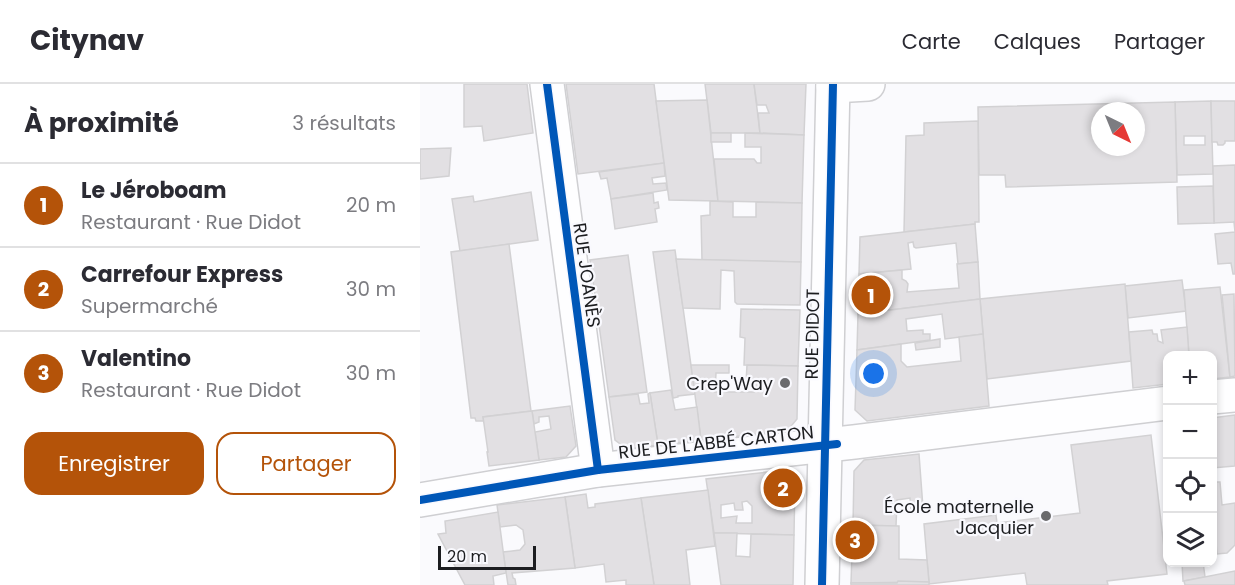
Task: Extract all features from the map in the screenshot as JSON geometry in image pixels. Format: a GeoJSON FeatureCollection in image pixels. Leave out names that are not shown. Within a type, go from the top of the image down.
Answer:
{"type":"FeatureCollection","features":[{"type":"Feature","properties":{"kind":"street","name":"RUE JOANÈS"},"geometry":{"type":"LineString","coordinates":[[547,84],[598,470]]}},
{"type":"Feature","properties":{"kind":"street"},"geometry":{"type":"LineString","coordinates":[[834,85],[868,84]]}},
{"type":"Feature","properties":{"kind":"street","name":"RUE DIDOT"},"geometry":{"type":"LineString","coordinates":[[822,585],[834,85]]}},
{"type":"Feature","properties":{"kind":"street"},"geometry":{"type":"LineString","coordinates":[[1217,397],[1235,395]]}},
{"type":"Feature","properties":{"kind":"street","name":"RUE DE L'ABBÉ CARTON"},"geometry":{"type":"LineString","coordinates":[[420,500],[598,470],[1163,403]]}},
{"type":"Feature","properties":{"kind":"building"},"geometry":{"type":"Polygon","coordinates":[[[464,84],[527,84],[533,133],[484,141],[482,126],[464,127],[464,84]]]}},
{"type":"Feature","properties":{"kind":"building"},"geometry":{"type":"Polygon","coordinates":[[[566,84],[654,84],[664,163],[578,174],[566,84]]]}},
{"type":"Feature","properties":{"kind":"building"},"geometry":{"type":"Polygon","coordinates":[[[705,84],[754,84],[760,133],[711,133],[705,84]]]}},
{"type":"Feature","properties":{"kind":"building"},"geometry":{"type":"Polygon","coordinates":[[[754,84],[806,84],[804,135],[760,133],[758,113],[769,113],[766,105],[757,105],[754,84]]]}},
{"type":"Feature","properties":{"kind":"building"},"geometry":{"type":"Polygon","coordinates":[[[707,100],[718,201],[669,200],[656,101],[707,100]]]}},
{"type":"Feature","properties":{"kind":"building"},"geometry":{"type":"Polygon","coordinates":[[[1211,101],[1213,174],[1177,175],[1175,102],[1211,101]],[[1184,136],[1184,145],[1205,145],[1205,136],[1184,136]]]}},
{"type":"Feature","properties":{"kind":"building"},"geometry":{"type":"Polygon","coordinates":[[[1211,101],[1235,101],[1235,141],[1225,141],[1223,145],[1212,142],[1211,101]]]}},
{"type":"Feature","properties":{"kind":"building"},"geometry":{"type":"Polygon","coordinates":[[[1175,102],[1177,182],[1006,187],[1005,175],[979,175],[978,107],[1091,104],[1091,156],[1145,156],[1145,103],[1175,102]]]}},
{"type":"Feature","properties":{"kind":"building"},"geometry":{"type":"Polygon","coordinates":[[[978,121],[979,222],[904,232],[906,136],[924,135],[924,123],[978,121]]]}},
{"type":"Feature","properties":{"kind":"building"},"geometry":{"type":"Polygon","coordinates":[[[711,133],[731,133],[731,142],[711,142],[711,133]]]}},
{"type":"Feature","properties":{"kind":"building"},"geometry":{"type":"Polygon","coordinates":[[[745,133],[804,135],[802,203],[718,201],[714,159],[754,159],[757,163],[761,163],[761,147],[745,147],[745,133]]]}},
{"type":"Feature","properties":{"kind":"building"},"geometry":{"type":"Polygon","coordinates":[[[451,148],[449,176],[420,179],[420,149],[451,148]]]}},
{"type":"Feature","properties":{"kind":"building"},"geometry":{"type":"Polygon","coordinates":[[[664,163],[665,176],[652,178],[653,184],[666,183],[667,190],[611,199],[607,178],[601,179],[599,172],[664,163]]]}},
{"type":"Feature","properties":{"kind":"building"},"geometry":{"type":"Polygon","coordinates":[[[1235,165],[1235,222],[1214,223],[1213,166],[1235,165]]]}},
{"type":"Feature","properties":{"kind":"building"},"geometry":{"type":"Polygon","coordinates":[[[1213,186],[1214,223],[1178,224],[1177,187],[1213,186]]]}},
{"type":"Feature","properties":{"kind":"building"},"geometry":{"type":"Polygon","coordinates":[[[531,192],[538,240],[460,251],[452,199],[473,196],[474,202],[531,192]]]}},
{"type":"Feature","properties":{"kind":"building"},"geometry":{"type":"Polygon","coordinates":[[[653,193],[654,203],[658,202],[659,208],[655,209],[657,222],[615,229],[611,199],[653,193]]]}},
{"type":"Feature","properties":{"kind":"building"},"geometry":{"type":"Polygon","coordinates":[[[710,201],[733,202],[733,217],[756,217],[756,202],[802,203],[801,262],[702,260],[701,216],[710,215],[710,201]]]}},
{"type":"Feature","properties":{"kind":"building"},"geometry":{"type":"Polygon","coordinates":[[[975,224],[978,262],[958,264],[956,243],[916,248],[913,242],[908,243],[911,269],[859,274],[860,237],[975,224]]]}},
{"type":"Feature","properties":{"kind":"building"},"geometry":{"type":"Polygon","coordinates":[[[1235,232],[1235,274],[1233,274],[1231,263],[1218,264],[1215,234],[1235,232]]]}},
{"type":"Feature","properties":{"kind":"building"},"geometry":{"type":"Polygon","coordinates":[[[509,244],[531,411],[483,417],[484,421],[476,421],[475,418],[471,418],[451,252],[509,244]]]}},
{"type":"Feature","properties":{"kind":"building"},"geometry":{"type":"Polygon","coordinates":[[[675,250],[695,394],[673,398],[653,252],[675,250]]]}},
{"type":"Feature","properties":{"kind":"building"},"geometry":{"type":"Polygon","coordinates":[[[628,255],[647,392],[609,397],[590,260],[628,255]]]}},
{"type":"Feature","properties":{"kind":"building"},"geometry":{"type":"Polygon","coordinates":[[[676,259],[801,262],[800,305],[737,304],[735,302],[734,271],[721,270],[720,309],[683,308],[676,259]]]}},
{"type":"Feature","properties":{"kind":"building"},"geometry":{"type":"Polygon","coordinates":[[[978,262],[980,299],[858,314],[859,274],[902,270],[902,279],[908,284],[907,292],[959,288],[957,264],[978,262]]]}},
{"type":"Feature","properties":{"kind":"building"},"geometry":{"type":"Polygon","coordinates":[[[1182,280],[1186,311],[1128,318],[1125,286],[1182,280]]]}},
{"type":"Feature","properties":{"kind":"building"},"geometry":{"type":"Polygon","coordinates":[[[1125,284],[1131,361],[987,379],[980,299],[1125,284]]]}},
{"type":"Feature","properties":{"kind":"building"},"geometry":{"type":"Polygon","coordinates":[[[1220,287],[1230,377],[1217,378],[1217,351],[1189,351],[1184,290],[1220,287]]]}},
{"type":"Feature","properties":{"kind":"building"},"geometry":{"type":"Polygon","coordinates":[[[1234,294],[1235,376],[1230,377],[1222,295],[1234,294]]]}},
{"type":"Feature","properties":{"kind":"building"},"geometry":{"type":"Polygon","coordinates":[[[980,299],[983,334],[945,339],[942,314],[906,319],[907,331],[923,330],[923,334],[930,334],[930,340],[857,350],[858,314],[980,299]]]}},
{"type":"Feature","properties":{"kind":"building"},"geometry":{"type":"Polygon","coordinates":[[[741,309],[800,310],[798,366],[744,365],[745,338],[740,337],[741,309]]]}},
{"type":"Feature","properties":{"kind":"building"},"geometry":{"type":"Polygon","coordinates":[[[1187,327],[1189,351],[1163,351],[1163,385],[1133,388],[1129,332],[1152,330],[1153,334],[1157,334],[1158,341],[1163,343],[1161,330],[1187,327]]]}},
{"type":"Feature","properties":{"kind":"building"},"geometry":{"type":"Polygon","coordinates":[[[983,334],[989,406],[867,421],[855,410],[857,350],[901,344],[901,361],[907,367],[961,361],[959,337],[983,334]]]}},
{"type":"Feature","properties":{"kind":"building"},"geometry":{"type":"Polygon","coordinates":[[[940,339],[940,347],[916,350],[915,343],[940,339]]]}},
{"type":"Feature","properties":{"kind":"building"},"geometry":{"type":"Polygon","coordinates":[[[691,365],[729,365],[729,373],[716,373],[715,392],[754,392],[754,383],[746,383],[747,365],[798,366],[797,419],[787,431],[701,440],[691,365]]]}},
{"type":"Feature","properties":{"kind":"building"},"geometry":{"type":"Polygon","coordinates":[[[671,390],[675,410],[697,407],[701,440],[658,445],[650,393],[671,390]]]}},
{"type":"Feature","properties":{"kind":"building"},"geometry":{"type":"Polygon","coordinates":[[[650,393],[658,445],[627,449],[615,440],[609,397],[638,394],[640,404],[649,403],[648,394],[650,393]]]}},
{"type":"Feature","properties":{"kind":"building"},"geometry":{"type":"Polygon","coordinates":[[[570,406],[576,446],[566,457],[539,460],[535,432],[551,429],[549,416],[539,417],[539,422],[534,424],[532,411],[570,406]]]}},
{"type":"Feature","properties":{"kind":"building"},"geometry":{"type":"Polygon","coordinates":[[[532,411],[539,460],[489,466],[483,417],[532,411]]]}},
{"type":"Feature","properties":{"kind":"building"},"geometry":{"type":"Polygon","coordinates":[[[1235,415],[1235,466],[1217,468],[1217,417],[1235,415]]]}},
{"type":"Feature","properties":{"kind":"building","name":"École maternelle Jacquier"},"geometry":{"type":"Polygon","coordinates":[[[1151,435],[1163,539],[1163,567],[1166,567],[1167,574],[1107,581],[1108,585],[1027,585],[1025,573],[929,584],[924,524],[996,515],[997,523],[1080,513],[1071,445],[1151,435]]]}},
{"type":"Feature","properties":{"kind":"building"},"geometry":{"type":"Polygon","coordinates":[[[919,454],[923,508],[911,509],[910,498],[897,500],[896,526],[853,525],[854,471],[864,460],[919,454]]]}},
{"type":"Feature","properties":{"kind":"building"},"geometry":{"type":"Polygon","coordinates":[[[785,470],[795,480],[794,535],[714,533],[706,479],[785,470]],[[747,501],[742,502],[743,510],[735,510],[734,503],[721,505],[721,518],[737,516],[736,523],[752,523],[752,506],[747,501]]]}},
{"type":"Feature","properties":{"kind":"building"},"geometry":{"type":"Polygon","coordinates":[[[1217,482],[1220,482],[1222,505],[1235,503],[1235,545],[1227,553],[1217,554],[1217,482]]]}},
{"type":"Feature","properties":{"kind":"building"},"geometry":{"type":"Polygon","coordinates":[[[708,490],[715,546],[686,550],[690,585],[654,585],[641,498],[708,490]]]}},
{"type":"Feature","properties":{"kind":"building"},"geometry":{"type":"Polygon","coordinates":[[[586,494],[588,508],[595,507],[595,504],[641,498],[654,585],[626,585],[626,580],[606,582],[604,564],[575,568],[565,497],[586,494]]]}},
{"type":"Feature","properties":{"kind":"building"},"geometry":{"type":"Polygon","coordinates":[[[565,497],[575,568],[512,573],[516,585],[508,585],[503,552],[520,550],[525,544],[523,530],[516,525],[500,527],[497,505],[565,497]]]}},
{"type":"Feature","properties":{"kind":"building"},"geometry":{"type":"Polygon","coordinates":[[[498,512],[506,573],[493,576],[494,585],[465,585],[438,534],[446,533],[445,521],[498,512]]]}},
{"type":"Feature","properties":{"kind":"building"},"geometry":{"type":"Polygon","coordinates":[[[853,525],[899,526],[899,559],[927,560],[929,582],[851,583],[853,525]]]}},
{"type":"Feature","properties":{"kind":"building"},"geometry":{"type":"Polygon","coordinates":[[[714,533],[737,533],[736,556],[750,557],[751,534],[794,535],[793,585],[721,585],[714,533]]]}},
{"type":"Feature","properties":{"kind":"building"},"geometry":{"type":"Polygon","coordinates":[[[1182,567],[1204,567],[1205,577],[1183,581],[1182,567]]]}},
{"type":"Feature","properties":{"kind":"building"},"geometry":{"type":"Polygon","coordinates":[[[1235,571],[1235,585],[1185,585],[1184,581],[1235,571]]]}},
{"type":"Feature","properties":{"kind":"building"},"geometry":{"type":"Polygon","coordinates":[[[898,581],[929,582],[929,585],[851,585],[851,583],[897,583],[898,581]]]}},
{"type":"Feature","properties":{"kind":"cycle path"},"geometry":{"type":"LineString","coordinates":[[547,84],[598,470]]}},
{"type":"Feature","properties":{"kind":"cycle path"},"geometry":{"type":"LineString","coordinates":[[822,585],[833,84]]}},
{"type":"Feature","properties":{"kind":"cycle path"},"geometry":{"type":"LineString","coordinates":[[420,500],[598,470],[837,444]]}},
{"type":"Feature","properties":{"kind":"place","name":"Le Jéroboam"},"geometry":{"type":"Point","coordinates":[871,295]}},
{"type":"Feature","properties":{"kind":"place","name":"Crep'Way"},"geometry":{"type":"Point","coordinates":[785,383]}},
{"type":"Feature","properties":{"kind":"place","name":"Carrefour Express"},"geometry":{"type":"Point","coordinates":[783,488]}},
{"type":"Feature","properties":{"kind":"place","name":"École maternelle Jacquier"},"geometry":{"type":"Point","coordinates":[1046,516]}},
{"type":"Feature","properties":{"kind":"place","name":"Valentino"},"geometry":{"type":"Point","coordinates":[855,540]}}]}
